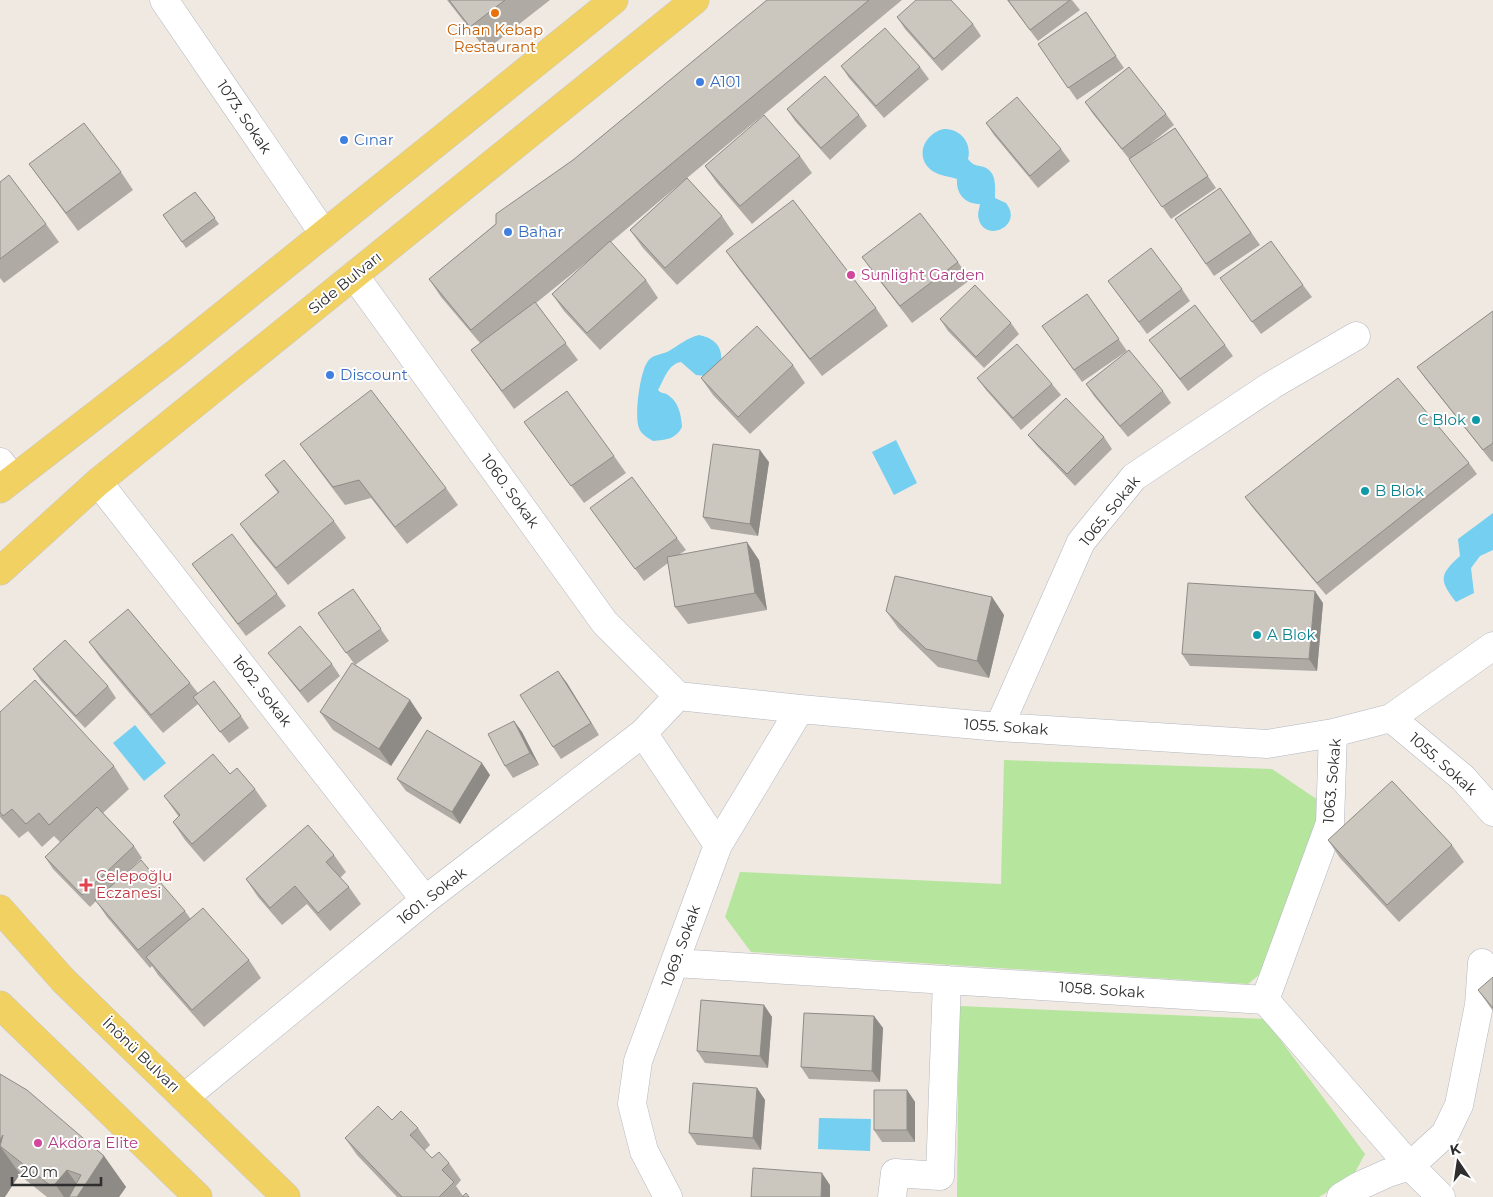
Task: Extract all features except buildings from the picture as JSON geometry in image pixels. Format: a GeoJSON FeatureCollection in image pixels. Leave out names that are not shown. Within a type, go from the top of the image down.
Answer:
{"type":"FeatureCollection","features":[{"type":"Feature","properties":{"kind":"main road"},"geometry":{"type":"LineString","coordinates":[[4,476],[176,353],[614,0]]}},
{"type":"Feature","properties":{"kind":"main road","name":"Side Bulvarı"},"geometry":{"type":"LineString","coordinates":[[0,571],[98,482],[695,0]]}},
{"type":"Feature","properties":{"kind":"main road","name":"İnönü Bulvarı"},"geometry":{"type":"LineString","coordinates":[[0,909],[64,980],[286,1197]]}},
{"type":"Feature","properties":{"kind":"main road"},"geometry":{"type":"LineString","coordinates":[[0,1005],[198,1197]]}},
{"type":"Feature","properties":{"kind":"street","name":"1073. Sokak"},"geometry":{"type":"LineString","coordinates":[[164,0],[324,234]]}},
{"type":"Feature","properties":{"kind":"street","name":"1060. Sokak"},"geometry":{"type":"LineString","coordinates":[[354,275],[605,623],[678,696]]}},
{"type":"Feature","properties":{"kind":"street","name":"1065. Sokak"},"geometry":{"type":"LineString","coordinates":[[999,727],[1081,542],[1134,477],[1272,385],[1356,336]]}},
{"type":"Feature","properties":{"kind":"street","name":"1602. Sokak"},"geometry":{"type":"LineString","coordinates":[[98,482],[425,900]]}},
{"type":"Feature","properties":{"kind":"street","name":"1063. Sokak"},"geometry":{"type":"LineString","coordinates":[[1265,1000],[1330,823],[1333,733],[1391,718],[1493,646]]}},
{"type":"Feature","properties":{"kind":"street","name":"1055. Sokak"},"geometry":{"type":"LineString","coordinates":[[678,696],[999,727],[1267,744],[1333,733]]}},
{"type":"Feature","properties":{"kind":"street","name":"1601. Sokak"},"geometry":{"type":"LineString","coordinates":[[185,1098],[425,900],[643,734],[678,696]]}},
{"type":"Feature","properties":{"kind":"street","name":"1069. Sokak"},"geometry":{"type":"LineString","coordinates":[[668,1197],[644,1151],[632,1104],[638,1061],[718,845],[800,709]]}},
{"type":"Feature","properties":{"kind":"street","name":"1055. Sokak"},"geometry":{"type":"LineString","coordinates":[[1391,718],[1463,778],[1493,812]]}},
{"type":"Feature","properties":{"kind":"street"},"geometry":{"type":"LineString","coordinates":[[643,734],[718,845]]}},
{"type":"Feature","properties":{"kind":"street","name":"1058. Sokak"},"geometry":{"type":"LineString","coordinates":[[675,963],[1265,1000]]}},
{"type":"Feature","properties":{"kind":"street"},"geometry":{"type":"LineString","coordinates":[[1341,1197],[1359,1186],[1388,1173],[1410,1166],[1445,1134],[1460,1105],[1479,1004],[1482,963]]}},
{"type":"Feature","properties":{"kind":"street"},"geometry":{"type":"LineString","coordinates":[[892,1197],[895,1173],[940,1176],[947,980]]}},
{"type":"Feature","properties":{"kind":"street"},"geometry":{"type":"LineString","coordinates":[[1265,1000],[1410,1166],[1442,1197]]}},
{"type":"Feature","properties":{"kind":"green space"},"geometry":{"type":"Polygon","coordinates":[[[1004,760],[1272,769],[1318,800],[1321,819],[1265,970],[1248,984],[751,952],[725,917],[740,872],[1001,884],[1004,760]]]}},
{"type":"Feature","properties":{"kind":"green space"},"geometry":{"type":"Polygon","coordinates":[[[959,1006],[1265,1019],[1365,1154],[1353,1176],[1319,1197],[957,1197],[959,1006]]]}},
{"type":"Feature","properties":{"kind":"water"},"geometry":{"type":"Polygon","coordinates":[[[944,129],[960,134],[967,142],[968,159],[970,162],[986,168],[994,177],[995,198],[1006,203],[1010,211],[1010,219],[1002,229],[995,231],[983,227],[978,216],[980,204],[975,204],[962,197],[958,189],[957,179],[937,174],[926,164],[923,152],[927,140],[937,131],[944,129]]]}},
{"type":"Feature","properties":{"kind":"water"},"geometry":{"type":"Polygon","coordinates":[[[699,335],[709,338],[719,347],[721,362],[705,376],[696,375],[681,362],[670,369],[658,390],[675,401],[680,413],[682,427],[677,434],[670,438],[653,441],[641,432],[637,414],[645,366],[652,357],[699,335]]]}},
{"type":"Feature","properties":{"kind":"water"},"geometry":{"type":"Polygon","coordinates":[[[896,440],[917,483],[894,495],[872,452],[896,440]]]}},
{"type":"Feature","properties":{"kind":"water"},"geometry":{"type":"Polygon","coordinates":[[[1493,513],[1493,550],[1480,556],[1471,568],[1474,593],[1456,602],[1446,588],[1444,578],[1448,568],[1460,556],[1458,539],[1493,513]]]}},
{"type":"Feature","properties":{"kind":"water"},"geometry":{"type":"Polygon","coordinates":[[[135,725],[166,763],[144,781],[113,743],[135,725]]]}},
{"type":"Feature","properties":{"kind":"water"},"geometry":{"type":"Polygon","coordinates":[[[819,1118],[871,1119],[870,1151],[818,1149],[819,1118]]]}},
{"type":"Feature","properties":{"kind":"place","name":"Cihan Kebap Restaurant"},"geometry":{"type":"Point","coordinates":[495,13]}},
{"type":"Feature","properties":{"kind":"place","name":"A101"},"geometry":{"type":"Point","coordinates":[700,82]}},
{"type":"Feature","properties":{"kind":"place","name":"Cınar"},"geometry":{"type":"Point","coordinates":[344,140]}},
{"type":"Feature","properties":{"kind":"place","name":"Bahar"},"geometry":{"type":"Point","coordinates":[508,232]}},
{"type":"Feature","properties":{"kind":"place","name":"Sunlight Garden"},"geometry":{"type":"Point","coordinates":[851,275]}},
{"type":"Feature","properties":{"kind":"place","name":"Discount"},"geometry":{"type":"Point","coordinates":[330,375]}},
{"type":"Feature","properties":{"kind":"place","name":"C Blok"},"geometry":{"type":"Point","coordinates":[1476,420]}},
{"type":"Feature","properties":{"kind":"place","name":"B Blok"},"geometry":{"type":"Point","coordinates":[1365,491]}},
{"type":"Feature","properties":{"kind":"place","name":"A Blok"},"geometry":{"type":"Point","coordinates":[1257,635]}},
{"type":"Feature","properties":{"kind":"place","name":"Celepoğlu Eczanesi"},"geometry":{"type":"Point","coordinates":[86,885]}},
{"type":"Feature","properties":{"kind":"place","name":"Akdora Elite"},"geometry":{"type":"Point","coordinates":[38,1143]}}]}
